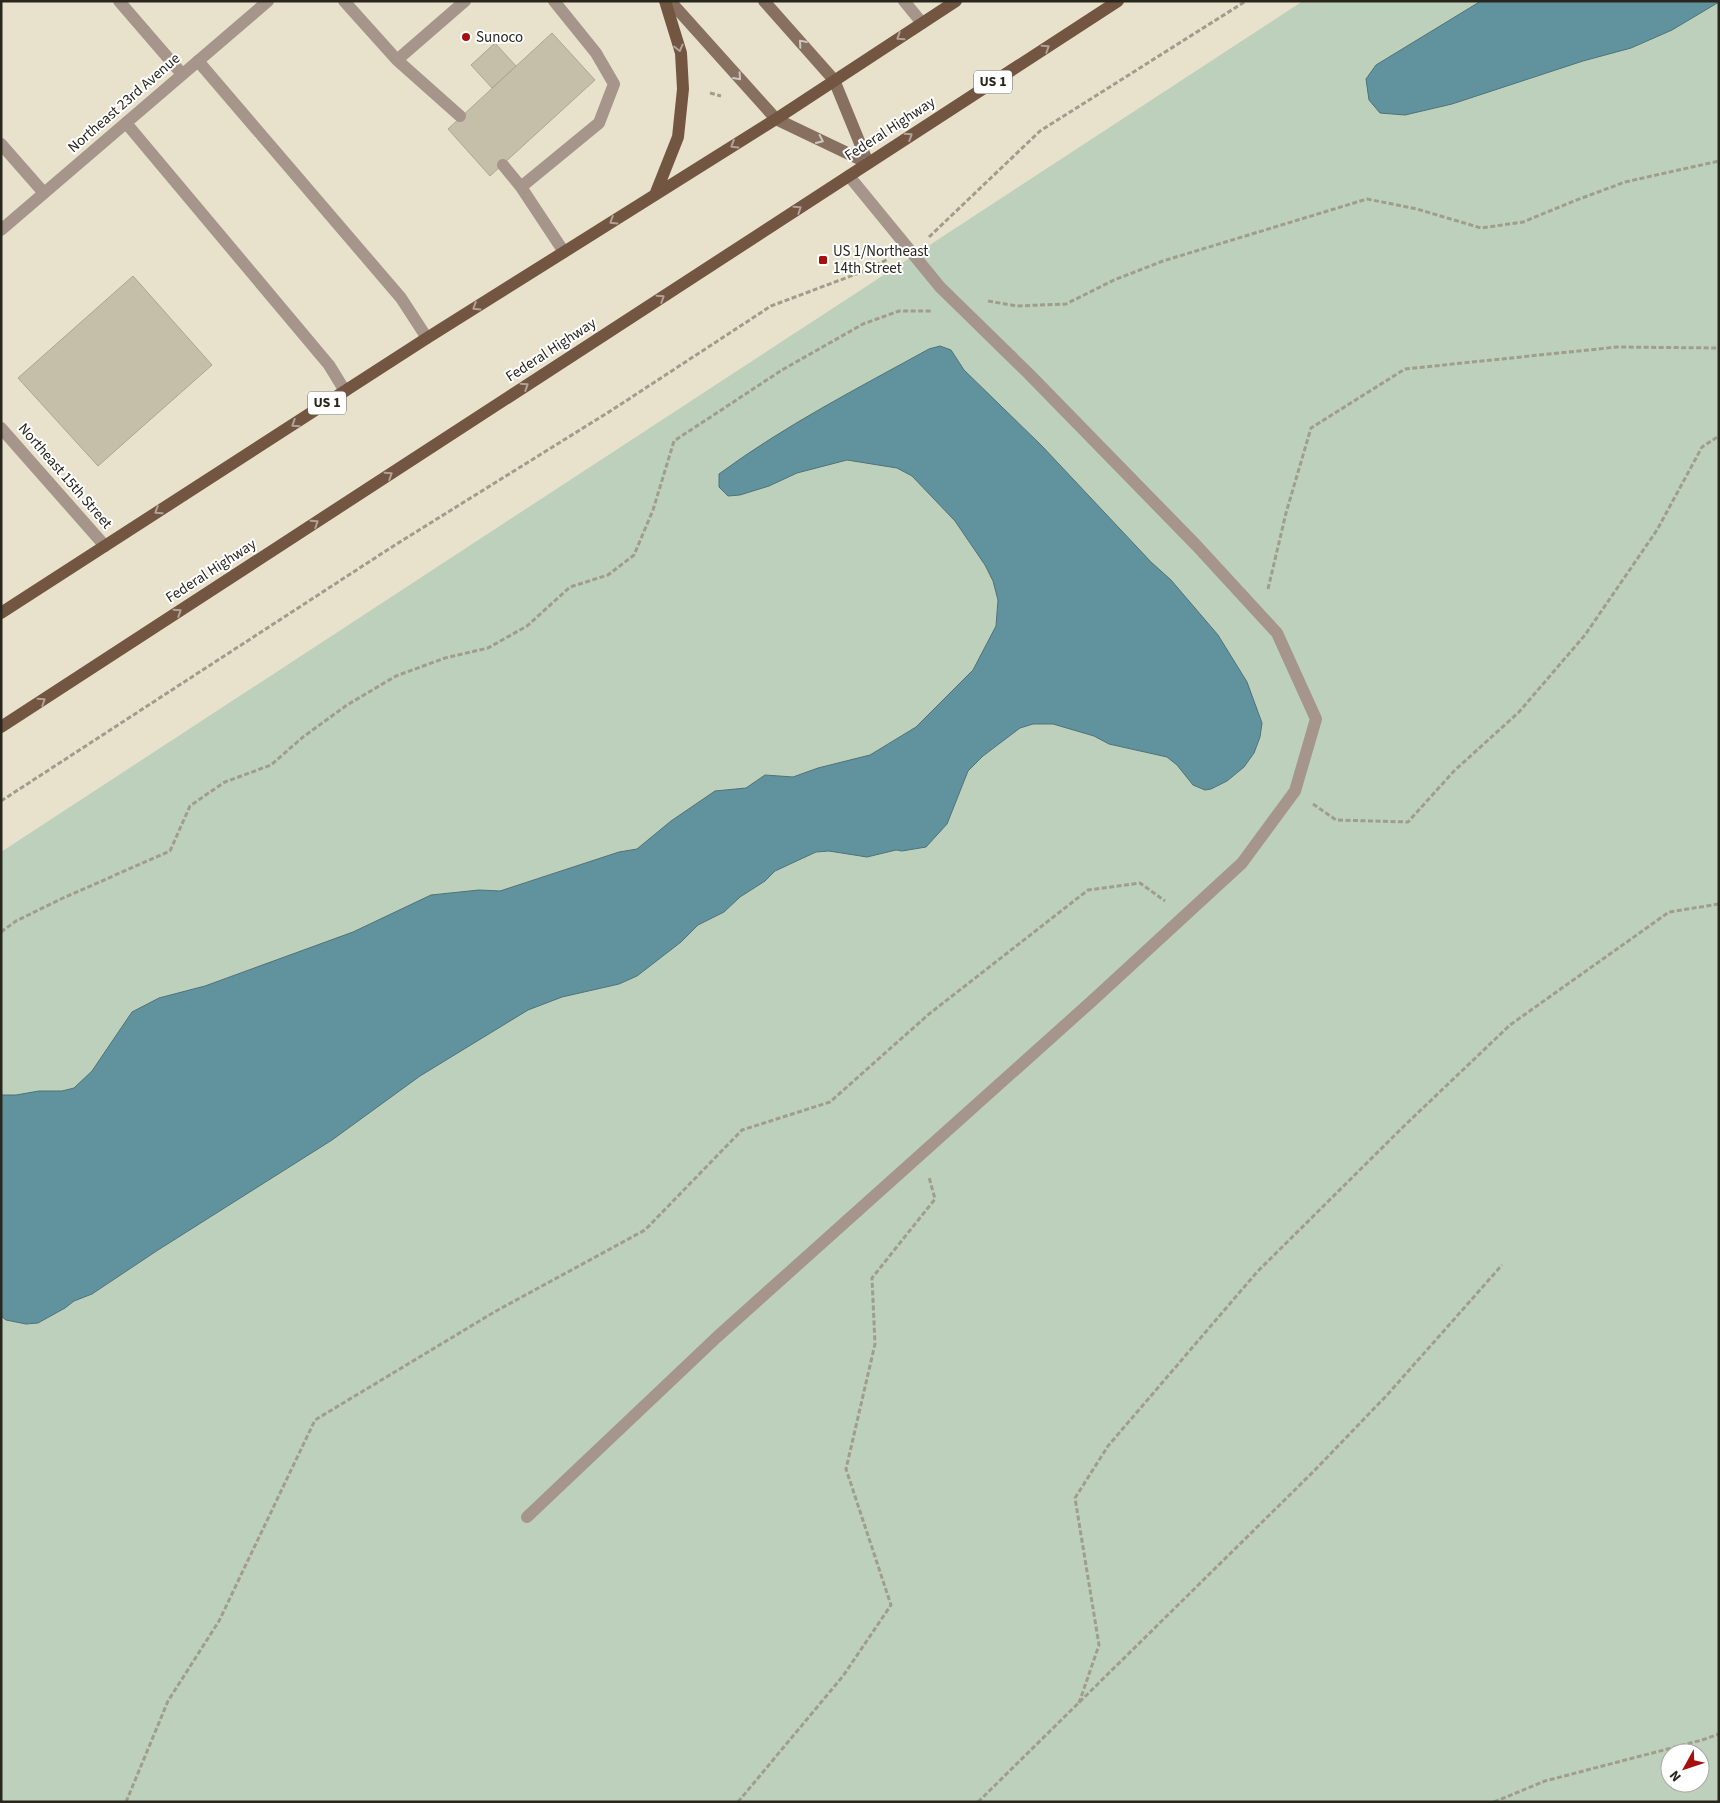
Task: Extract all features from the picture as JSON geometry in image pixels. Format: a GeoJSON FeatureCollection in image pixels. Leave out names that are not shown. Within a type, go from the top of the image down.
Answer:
{"type":"FeatureCollection","features":[{"type":"Feature","properties":{"kind":"main road"},"geometry":{"type":"LineString","coordinates":[[655,195],[678,137],[683,89],[681,53],[665,1]]}},
{"type":"Feature","properties":{"kind":"main road"},"geometry":{"type":"LineString","coordinates":[[670,1],[776,119],[868,163]]}},
{"type":"Feature","properties":{"kind":"main road"},"geometry":{"type":"LineString","coordinates":[[764,1],[834,80],[868,163]]}},
{"type":"Feature","properties":{"kind":"main road","name":"US 1"},"geometry":{"type":"LineString","coordinates":[[1,613],[427,338],[776,119],[956,1]]}},
{"type":"Feature","properties":{"kind":"main road","name":"Federal Highway"},"geometry":{"type":"LineString","coordinates":[[1,727],[1118,1]]}},
{"type":"Feature","properties":{"kind":"street"},"geometry":{"type":"LineString","coordinates":[[120,1],[182,74]]}},
{"type":"Feature","properties":{"kind":"street","name":"Northeast 23rd Avenue"},"geometry":{"type":"LineString","coordinates":[[1,230],[268,1]]}},
{"type":"Feature","properties":{"kind":"street"},"geometry":{"type":"LineString","coordinates":[[344,1],[397,60],[460,116]]}},
{"type":"Feature","properties":{"kind":"street"},"geometry":{"type":"LineString","coordinates":[[397,60],[465,1]]}},
{"type":"Feature","properties":{"kind":"street"},"geometry":{"type":"LineString","coordinates":[[520,187],[599,123],[614,84],[596,53],[554,1]]}},
{"type":"Feature","properties":{"kind":"street"},"geometry":{"type":"LineString","coordinates":[[904,1],[922,23]]}},
{"type":"Feature","properties":{"kind":"street"},"geometry":{"type":"LineString","coordinates":[[198,61],[401,298],[427,338]]}},
{"type":"Feature","properties":{"kind":"street"},"geometry":{"type":"LineString","coordinates":[[126,123],[329,365],[345,391]]}},
{"type":"Feature","properties":{"kind":"street"},"geometry":{"type":"LineString","coordinates":[[1,144],[44,193]]}},
{"type":"Feature","properties":{"kind":"street"},"geometry":{"type":"LineString","coordinates":[[503,165],[564,252]]}},
{"type":"Feature","properties":{"kind":"street"},"geometry":{"type":"LineString","coordinates":[[527,1517],[717,1338],[1242,863],[1295,791],[1316,719],[1277,632],[1196,545],[940,287],[849,176]]}},
{"type":"Feature","properties":{"kind":"street","name":"Northeast 15th Street"},"geometry":{"type":"LineString","coordinates":[[1,428],[105,546]]}},
{"type":"Feature","properties":{"kind":"path"},"geometry":{"type":"LineString","coordinates":[[1,801],[386,550],[612,410],[771,306],[867,270],[930,236],[1040,131],[1246,1]]}},
{"type":"Feature","properties":{"kind":"path"},"geometry":{"type":"LineString","coordinates":[[710,93],[720,95],[724,99]]}},
{"type":"Feature","properties":{"kind":"path"},"geometry":{"type":"LineString","coordinates":[[1,932],[16,921],[170,851],[190,806],[225,782],[271,765],[303,737],[355,700],[396,676],[445,658],[488,648],[527,626],[570,587],[608,575],[634,555],[653,510],[674,441],[782,370],[863,324],[899,311],[964,310],[989,300],[1017,306],[1066,304],[1114,280],[1163,261],[1367,198],[1417,209],[1481,228],[1523,222],[1625,182],[1719,161]]}},
{"type":"Feature","properties":{"kind":"path"},"geometry":{"type":"LineString","coordinates":[[1262,616],[1286,513],[1311,428],[1405,369],[1618,347],[1719,348]]}},
{"type":"Feature","properties":{"kind":"path"},"geometry":{"type":"LineString","coordinates":[[1295,791],[1336,820],[1408,822],[1454,771],[1519,712],[1585,635],[1657,530],[1702,447],[1719,436]]}},
{"type":"Feature","properties":{"kind":"path"},"geometry":{"type":"LineString","coordinates":[[126,1802],[168,1701],[219,1621],[315,1420],[496,1311],[644,1230],[742,1130],[830,1102],[929,1014],[1088,890],[1140,883],[1185,916]]}},
{"type":"Feature","properties":{"kind":"path"},"geometry":{"type":"LineString","coordinates":[[1079,1703],[1098,1645],[1075,1498],[1108,1446],[1257,1272],[1404,1126],[1510,1025],[1669,912],[1719,904]]}},
{"type":"Feature","properties":{"kind":"path"},"geometry":{"type":"LineString","coordinates":[[738,1802],[843,1676],[891,1605],[846,1468],[875,1344],[872,1278],[935,1199],[924,1152]]}},
{"type":"Feature","properties":{"kind":"path"},"geometry":{"type":"LineString","coordinates":[[978,1802],[1314,1471],[1388,1394],[1502,1265]]}},
{"type":"Feature","properties":{"kind":"path"},"geometry":{"type":"LineString","coordinates":[[1494,1802],[1545,1781],[1719,1734]]}},
{"type":"Feature","properties":{"kind":"green space"},"geometry":{"type":"Polygon","coordinates":[[[1303,1],[1719,1],[1719,1802],[1,1802],[1,852],[1303,1]]]}},
{"type":"Feature","properties":{"kind":"water"},"geometry":{"type":"Polygon","coordinates":[[[1481,1],[1719,2],[1672,30],[1631,48],[1583,61],[1452,104],[1405,115],[1380,113],[1369,100],[1366,79],[1376,65],[1481,1]]]}},
{"type":"Feature","properties":{"kind":"water"},"geometry":{"type":"Polygon","coordinates":[[[940,346],[951,350],[964,370],[1042,446],[1151,562],[1171,580],[1218,635],[1247,682],[1262,723],[1260,737],[1254,753],[1244,767],[1227,781],[1205,790],[1193,785],[1177,765],[1167,757],[1109,744],[1094,736],[1053,724],[1033,724],[1020,728],[983,756],[968,771],[947,824],[926,847],[902,851],[896,850],[867,857],[829,851],[816,852],[775,871],[765,881],[740,897],[724,912],[698,925],[681,942],[637,976],[619,984],[562,997],[528,1010],[420,1076],[332,1140],[92,1294],[74,1301],[38,1323],[26,1324],[6,1320],[1,1316],[1,1095],[16,1095],[39,1091],[62,1091],[74,1088],[92,1071],[132,1012],[159,998],[205,986],[353,932],[431,895],[479,890],[500,891],[619,852],[637,849],[671,821],[715,791],[746,788],[765,775],[793,777],[818,768],[870,755],[916,727],[973,670],[996,626],[998,600],[993,581],[985,565],[955,521],[912,476],[897,468],[847,460],[797,473],[769,486],[740,495],[728,496],[719,487],[719,474],[769,440],[875,378],[929,349],[940,346]]]}},
{"type":"Feature","properties":{"kind":"building"},"geometry":{"type":"Polygon","coordinates":[[[552,33],[595,80],[490,176],[448,129],[552,33]]]}},
{"type":"Feature","properties":{"kind":"building"},"geometry":{"type":"Polygon","coordinates":[[[495,43],[516,66],[492,88],[471,65],[495,43]]]}},
{"type":"Feature","properties":{"kind":"building"},"geometry":{"type":"Polygon","coordinates":[[[133,276],[212,365],[98,466],[18,378],[133,276]]]}},
{"type":"Feature","properties":{"kind":"place","name":"Sunoco"},"geometry":{"type":"Point","coordinates":[466,37]}},
{"type":"Feature","properties":{"kind":"place","name":"US 1/Northeast 14th Street"},"geometry":{"type":"Point","coordinates":[823,260]}}]}
